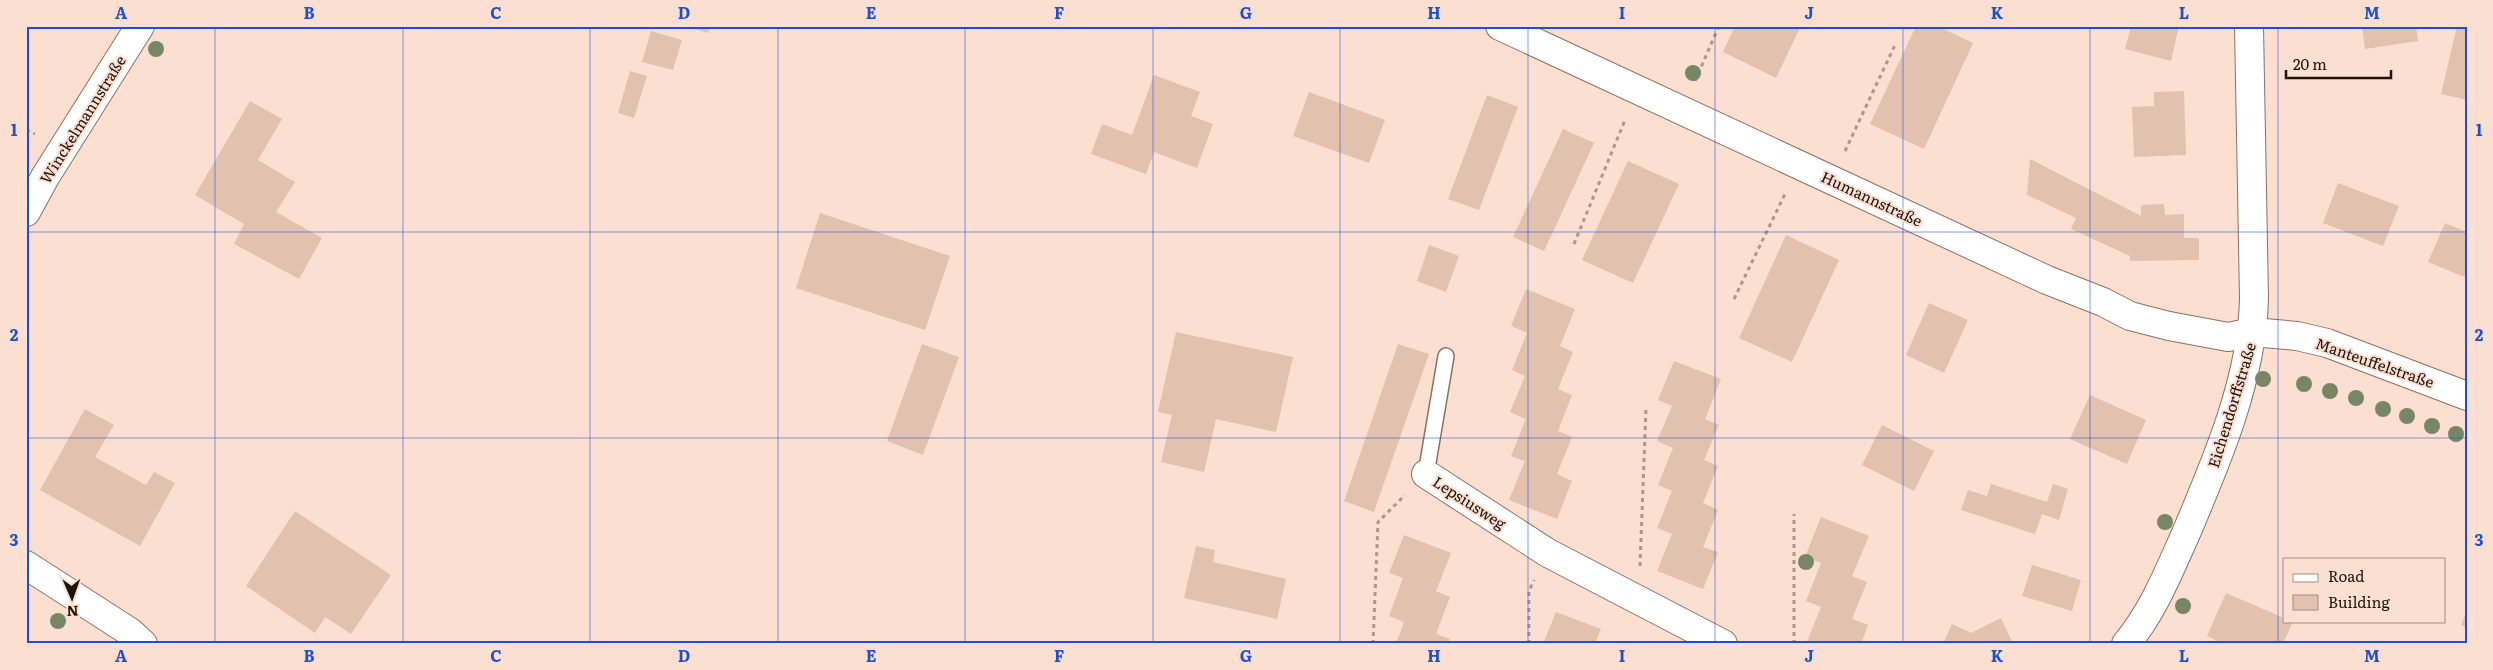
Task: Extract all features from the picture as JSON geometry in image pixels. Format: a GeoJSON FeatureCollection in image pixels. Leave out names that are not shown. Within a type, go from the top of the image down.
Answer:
{"type":"FeatureCollection","features":[{"type":"Feature","properties":{"kind":"street","name":"Winckelmannstraße"},"geometry":{"type":"LineString","coordinates":[[26,212],[45,178],[140,26]]}},
{"type":"Feature","properties":{"kind":"street","name":"Humannstraße"},"geometry":{"type":"LineString","coordinates":[[1500,26],[2047,280],[2104,302],[2130,316],[2228,337],[2253,332]]}},
{"type":"Feature","properties":{"kind":"street","name":"Eichendorffstraße"},"geometry":{"type":"LineString","coordinates":[[2126,644],[2143,624],[2161,589],[2207,483],[2230,419],[2253,332],[2249,26]]}},
{"type":"Feature","properties":{"kind":"street","name":"Manteuffelstraße"},"geometry":{"type":"LineString","coordinates":[[2253,332],[2297,336],[2328,343],[2467,396]]}},
{"type":"Feature","properties":{"kind":"street","name":"Lepsiusweg"},"geometry":{"type":"LineString","coordinates":[[1426,474],[1548,553],[1723,644]]}},
{"type":"Feature","properties":{"kind":"street"},"geometry":{"type":"LineString","coordinates":[[26,565],[130,632],[143,644]]}},
{"type":"Feature","properties":{"kind":"lane"},"geometry":{"type":"LineString","coordinates":[[1426,474],[1446,356]]}},
{"type":"Feature","properties":{"kind":"path"},"geometry":{"type":"LineString","coordinates":[[1691,90],[1719,26]]}},
{"type":"Feature","properties":{"kind":"path"},"geometry":{"type":"LineString","coordinates":[[1841,160],[1895,45]]}},
{"type":"Feature","properties":{"kind":"path"},"geometry":{"type":"LineString","coordinates":[[1574,244],[1626,119]]}},
{"type":"Feature","properties":{"kind":"path"},"geometry":{"type":"LineString","coordinates":[[1734,299],[1788,186]]}},
{"type":"Feature","properties":{"kind":"path"},"geometry":{"type":"LineString","coordinates":[[1639,599],[1646,408]]}},
{"type":"Feature","properties":{"kind":"path","name":"Lepsiusweg"},"geometry":{"type":"LineString","coordinates":[[1373,644],[1378,522],[1426,474]]}},
{"type":"Feature","properties":{"kind":"path"},"geometry":{"type":"LineString","coordinates":[[1794,514],[1794,644]]}},
{"type":"Feature","properties":{"kind":"path"},"geometry":{"type":"LineString","coordinates":[[1529,644],[1528,592],[1548,553]]}},
{"type":"Feature","properties":{"kind":"building"},"geometry":{"type":"Polygon","coordinates":[[[684,26],[710,26],[708,33],[684,26]]]}},
{"type":"Feature","properties":{"kind":"building"},"geometry":{"type":"Polygon","coordinates":[[[1735,26],[1801,26],[1776,78],[1723,52],[1735,26]]]}},
{"type":"Feature","properties":{"kind":"building"},"geometry":{"type":"Polygon","coordinates":[[[1916,26],[1937,26],[1973,43],[1924,149],[1870,124],[1916,26]]]}},
{"type":"Feature","properties":{"kind":"building"},"geometry":{"type":"Polygon","coordinates":[[[2131,26],[2179,26],[2171,61],[2125,49],[2131,26]]]}},
{"type":"Feature","properties":{"kind":"building"},"geometry":{"type":"Polygon","coordinates":[[[2362,26],[2416,26],[2418,41],[2365,49],[2362,26]]]}},
{"type":"Feature","properties":{"kind":"building"},"geometry":{"type":"Polygon","coordinates":[[[2457,26],[2467,26],[2467,100],[2441,94],[2457,26]]]}},
{"type":"Feature","properties":{"kind":"building"},"geometry":{"type":"Polygon","coordinates":[[[651,31],[682,40],[673,70],[642,62],[651,31]]]}},
{"type":"Feature","properties":{"kind":"building"},"geometry":{"type":"Polygon","coordinates":[[[630,71],[647,76],[634,118],[618,113],[630,71]]]}},
{"type":"Feature","properties":{"kind":"building"},"geometry":{"type":"Polygon","coordinates":[[[1154,75],[1200,92],[1191,116],[1213,124],[1197,168],[1154,152],[1146,174],[1091,154],[1102,124],[1132,135],[1154,75]]]}},
{"type":"Feature","properties":{"kind":"building"},"geometry":{"type":"Polygon","coordinates":[[[2184,91],[2186,155],[2134,157],[2132,107],[2154,106],[2154,92],[2184,91]]]}},
{"type":"Feature","properties":{"kind":"building"},"geometry":{"type":"Polygon","coordinates":[[[1309,92],[1385,120],[1369,163],[1293,136],[1309,92]]]}},
{"type":"Feature","properties":{"kind":"building"},"geometry":{"type":"Polygon","coordinates":[[[1487,95],[1518,107],[1479,210],[1448,199],[1487,95]]]}},
{"type":"Feature","properties":{"kind":"building"},"geometry":{"type":"Polygon","coordinates":[[[250,101],[282,119],[258,160],[295,182],[276,212],[322,238],[299,279],[234,244],[244,224],[195,195],[250,101]]]}},
{"type":"Feature","properties":{"kind":"building"},"geometry":{"type":"Polygon","coordinates":[[[1563,129],[1594,143],[1544,251],[1513,237],[1563,129]]]}},
{"type":"Feature","properties":{"kind":"building"},"geometry":{"type":"Polygon","coordinates":[[[2030,159],[2141,216],[2141,205],[2164,204],[2165,215],[2184,214],[2184,238],[2199,238],[2199,260],[2130,261],[2130,256],[2071,229],[2076,218],[2027,195],[2030,159]]]}},
{"type":"Feature","properties":{"kind":"building"},"geometry":{"type":"Polygon","coordinates":[[[1628,161],[1679,184],[1633,283],[1582,260],[1628,161]]]}},
{"type":"Feature","properties":{"kind":"building"},"geometry":{"type":"Polygon","coordinates":[[[2338,183],[2399,206],[2383,246],[2323,223],[2338,183]]]}},
{"type":"Feature","properties":{"kind":"building"},"geometry":{"type":"Polygon","coordinates":[[[820,213],[950,256],[925,330],[796,288],[820,213]]]}},
{"type":"Feature","properties":{"kind":"building"},"geometry":{"type":"Polygon","coordinates":[[[2445,223],[2467,232],[2467,278],[2428,262],[2445,223]]]}},
{"type":"Feature","properties":{"kind":"building"},"geometry":{"type":"Polygon","coordinates":[[[1786,235],[1839,260],[1792,362],[1739,338],[1786,235]]]}},
{"type":"Feature","properties":{"kind":"building"},"geometry":{"type":"Polygon","coordinates":[[[1429,245],[1459,256],[1446,292],[1417,281],[1429,245]]]}},
{"type":"Feature","properties":{"kind":"building"},"geometry":{"type":"Polygon","coordinates":[[[1526,289],[1575,309],[1560,346],[1573,352],[1558,389],[1572,395],[1558,431],[1572,437],[1557,474],[1572,481],[1557,519],[1509,500],[1525,461],[1511,456],[1526,419],[1510,412],[1525,376],[1512,370],[1527,333],[1511,326],[1526,289]]]}},
{"type":"Feature","properties":{"kind":"building"},"geometry":{"type":"Polygon","coordinates":[[[1929,303],[1968,320],[1944,373],[1906,355],[1929,303]]]}},
{"type":"Feature","properties":{"kind":"building"},"geometry":{"type":"Polygon","coordinates":[[[1176,332],[1293,357],[1276,432],[1216,419],[1204,472],[1161,462],[1172,415],[1158,412],[1176,332]]]}},
{"type":"Feature","properties":{"kind":"building"},"geometry":{"type":"Polygon","coordinates":[[[922,344],[959,357],[923,455],[887,441],[922,344]]]}},
{"type":"Feature","properties":{"kind":"building"},"geometry":{"type":"Polygon","coordinates":[[[1398,344],[1429,354],[1374,512],[1344,501],[1398,344]]]}},
{"type":"Feature","properties":{"kind":"building"},"geometry":{"type":"Polygon","coordinates":[[[1674,361],[1721,379],[1705,419],[1719,425],[1704,460],[1718,466],[1703,503],[1718,510],[1703,547],[1718,552],[1703,589],[1657,571],[1672,534],[1657,528],[1672,491],[1658,485],[1673,448],[1657,441],[1672,406],[1658,400],[1674,361]]]}},
{"type":"Feature","properties":{"kind":"building"},"geometry":{"type":"Polygon","coordinates":[[[2090,395],[2146,420],[2127,464],[2070,439],[2090,395]]]}},
{"type":"Feature","properties":{"kind":"building"},"geometry":{"type":"Polygon","coordinates":[[[85,409],[114,425],[95,457],[146,485],[154,472],[175,483],[140,546],[40,490],[85,409]]]}},
{"type":"Feature","properties":{"kind":"building"},"geometry":{"type":"Polygon","coordinates":[[[1882,425],[1934,451],[1914,491],[1862,465],[1882,425]]]}},
{"type":"Feature","properties":{"kind":"building"},"geometry":{"type":"Polygon","coordinates":[[[1991,484],[2047,502],[2053,484],[2068,489],[2059,520],[2042,514],[2035,534],[1961,510],[1968,490],[1987,496],[1991,484]]]}},
{"type":"Feature","properties":{"kind":"building"},"geometry":{"type":"Polygon","coordinates":[[[295,511],[391,575],[351,634],[325,617],[315,633],[246,586],[295,511]]]}},
{"type":"Feature","properties":{"kind":"building"},"geometry":{"type":"Polygon","coordinates":[[[1821,517],[1869,536],[1852,576],[1867,582],[1852,619],[1868,625],[1861,644],[1806,644],[1821,607],[1806,601],[1821,563],[1805,557],[1821,517]]]}},
{"type":"Feature","properties":{"kind":"building"},"geometry":{"type":"Polygon","coordinates":[[[1404,535],[1451,553],[1436,591],[1450,597],[1436,634],[1450,639],[1448,644],[1396,644],[1404,622],[1389,616],[1403,578],[1389,573],[1404,535]]]}},
{"type":"Feature","properties":{"kind":"building"},"geometry":{"type":"Polygon","coordinates":[[[1196,546],[1215,550],[1213,562],[1286,579],[1277,619],[1184,598],[1196,546]]]}},
{"type":"Feature","properties":{"kind":"building"},"geometry":{"type":"Polygon","coordinates":[[[2032,565],[2081,580],[2072,611],[2022,596],[2032,565]]]}},
{"type":"Feature","properties":{"kind":"building"},"geometry":{"type":"Polygon","coordinates":[[[2226,593],[2283,618],[2283,622],[2293,622],[2283,644],[2224,644],[2207,636],[2226,593]]]}},
{"type":"Feature","properties":{"kind":"building"},"geometry":{"type":"Polygon","coordinates":[[[2467,611],[2467,628],[2461,625],[2467,611]]]}},
{"type":"Feature","properties":{"kind":"building"},"geometry":{"type":"Polygon","coordinates":[[[1556,612],[1601,629],[1595,644],[1543,644],[1556,612]]]}},
{"type":"Feature","properties":{"kind":"building"},"geometry":{"type":"Polygon","coordinates":[[[2001,618],[2013,644],[1943,644],[1952,624],[1971,633],[2001,618]]]}}]}
